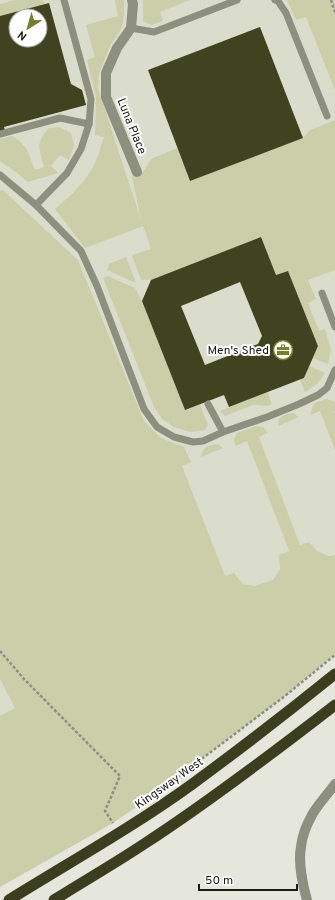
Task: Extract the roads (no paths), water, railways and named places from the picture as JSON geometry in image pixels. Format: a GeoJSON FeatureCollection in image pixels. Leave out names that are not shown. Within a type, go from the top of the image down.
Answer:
{"type":"FeatureCollection","features":[{"type":"Feature","properties":{"kind":"highway","name":"Kingsway West"},"geometry":{"type":"LineString","coordinates":[[9,900],[140,819],[190,785],[283,716],[335,674]]}},
{"type":"Feature","properties":{"kind":"highway"},"geometry":{"type":"LineString","coordinates":[[54,900],[143,845],[199,807],[335,705]]}},
{"type":"Feature","properties":{"kind":"street"},"geometry":{"type":"LineString","coordinates":[[131,28],[132,0]]}},
{"type":"Feature","properties":{"kind":"street","name":"Luna Place"},"geometry":{"type":"LineString","coordinates":[[131,28],[117,48],[106,73],[106,98],[137,172]]}},
{"type":"Feature","properties":{"kind":"street"},"geometry":{"type":"LineString","coordinates":[[307,900],[301,869],[301,848],[312,814],[335,784]]}},
{"type":"Feature","properties":{"kind":"lane"},"geometry":{"type":"LineString","coordinates":[[36,205],[67,173],[81,149],[89,124],[91,99],[64,0]]}},
{"type":"Feature","properties":{"kind":"lane"},"geometry":{"type":"LineString","coordinates":[[131,28],[154,32],[237,0]]}},
{"type":"Feature","properties":{"kind":"lane"},"geometry":{"type":"LineString","coordinates":[[275,0],[278,1],[286,13],[327,116]]}},
{"type":"Feature","properties":{"kind":"lane"},"geometry":{"type":"LineString","coordinates":[[0,134],[60,118],[89,124]]}},
{"type":"Feature","properties":{"kind":"lane"},"geometry":{"type":"LineString","coordinates":[[0,175],[36,205],[81,251],[97,286],[144,409],[157,427],[174,437],[193,442],[203,441],[223,432],[299,404],[318,395],[327,388],[335,370]]}},
{"type":"Feature","properties":{"kind":"lane"},"geometry":{"type":"LineString","coordinates":[[322,293],[335,327]]}},
{"type":"Feature","properties":{"kind":"lane"},"geometry":{"type":"LineString","coordinates":[[208,404],[223,432]]}},
{"type":"Feature","properties":{"kind":"place","name":"Men's Shed"},"geometry":{"type":"Point","coordinates":[283,350]}}]}
